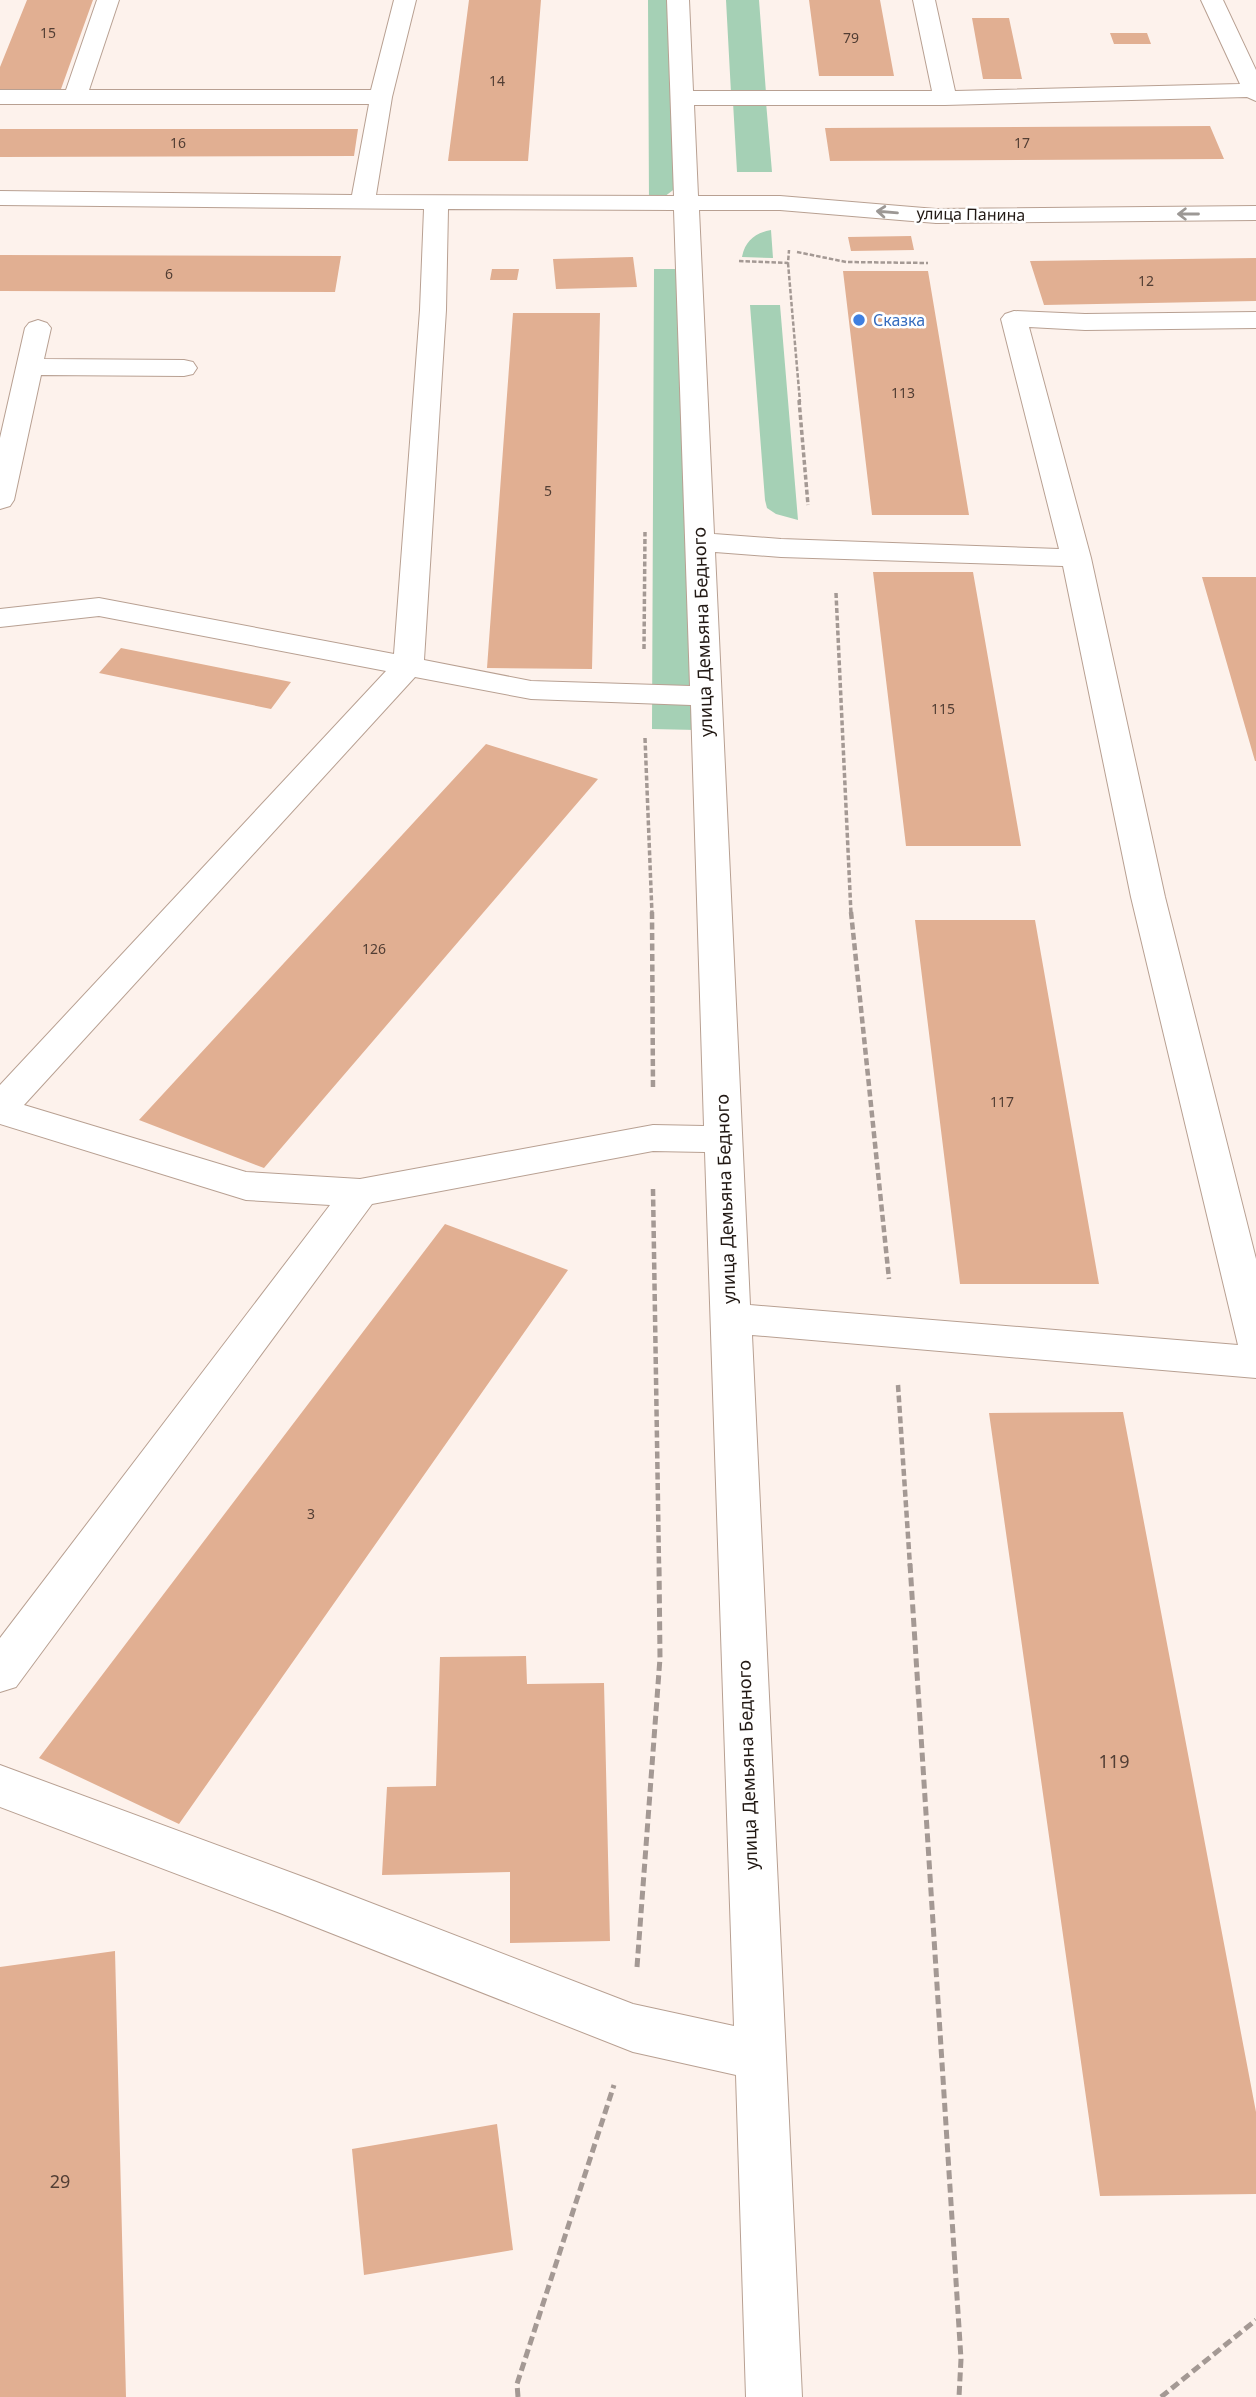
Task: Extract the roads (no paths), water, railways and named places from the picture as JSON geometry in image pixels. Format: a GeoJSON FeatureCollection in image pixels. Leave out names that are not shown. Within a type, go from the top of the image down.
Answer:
{"type":"FeatureCollection","features":[{"type":"Feature","properties":{"kind":"street"},"geometry":{"type":"LineString","coordinates":[[75,97],[108,0]]}},
{"type":"Feature","properties":{"kind":"street"},"geometry":{"type":"LineString","coordinates":[[363,202],[381,97],[405,0]]}},
{"type":"Feature","properties":{"kind":"street","name":"улица Демьяна Бедного"},"geometry":{"type":"LineString","coordinates":[[678,0],[774,2397]]}},
{"type":"Feature","properties":{"kind":"street"},"geometry":{"type":"LineString","coordinates":[[924,0],[945,98]]}},
{"type":"Feature","properties":{"kind":"street"},"geometry":{"type":"LineString","coordinates":[[682,98],[945,98],[1255,92],[1212,0]]}},
{"type":"Feature","properties":{"kind":"street"},"geometry":{"type":"LineString","coordinates":[[0,97],[381,97]]}},
{"type":"Feature","properties":{"kind":"street","name":"улица Панина"},"geometry":{"type":"LineString","coordinates":[[0,198],[780,203],[936,216],[1256,213]]}},
{"type":"Feature","properties":{"kind":"street"},"geometry":{"type":"LineString","coordinates":[[436,202],[433,310],[408,666],[0,1110],[246,1186],[360,1193],[653,1138],[723,1139]]}},
{"type":"Feature","properties":{"kind":"street"},"geometry":{"type":"LineString","coordinates":[[1256,320],[1085,322],[1014,319],[1076,558],[1148,897],[1256,1340]]}},
{"type":"Feature","properties":{"kind":"street"},"geometry":{"type":"LineString","coordinates":[[0,500],[38,328]]}},
{"type":"Feature","properties":{"kind":"street"},"geometry":{"type":"LineString","coordinates":[[30,367],[184,368]]}},
{"type":"Feature","properties":{"kind":"street"},"geometry":{"type":"LineString","coordinates":[[699,542],[1076,558]]}},
{"type":"Feature","properties":{"kind":"street"},"geometry":{"type":"LineString","coordinates":[[0,618],[99,607],[531,690],[644,692],[706,697]]}},
{"type":"Feature","properties":{"kind":"street"},"geometry":{"type":"LineString","coordinates":[[0,1673],[360,1193]]}},
{"type":"Feature","properties":{"kind":"street"},"geometry":{"type":"LineString","coordinates":[[730,1318],[1256,1362]]}},
{"type":"Feature","properties":{"kind":"street"},"geometry":{"type":"LineString","coordinates":[[0,1786],[310,1902],[633,2028],[760,2056]]}},
{"type":"Feature","properties":{"kind":"place","name":"Сказка"},"geometry":{"type":"Point","coordinates":[859,320]}}]}
